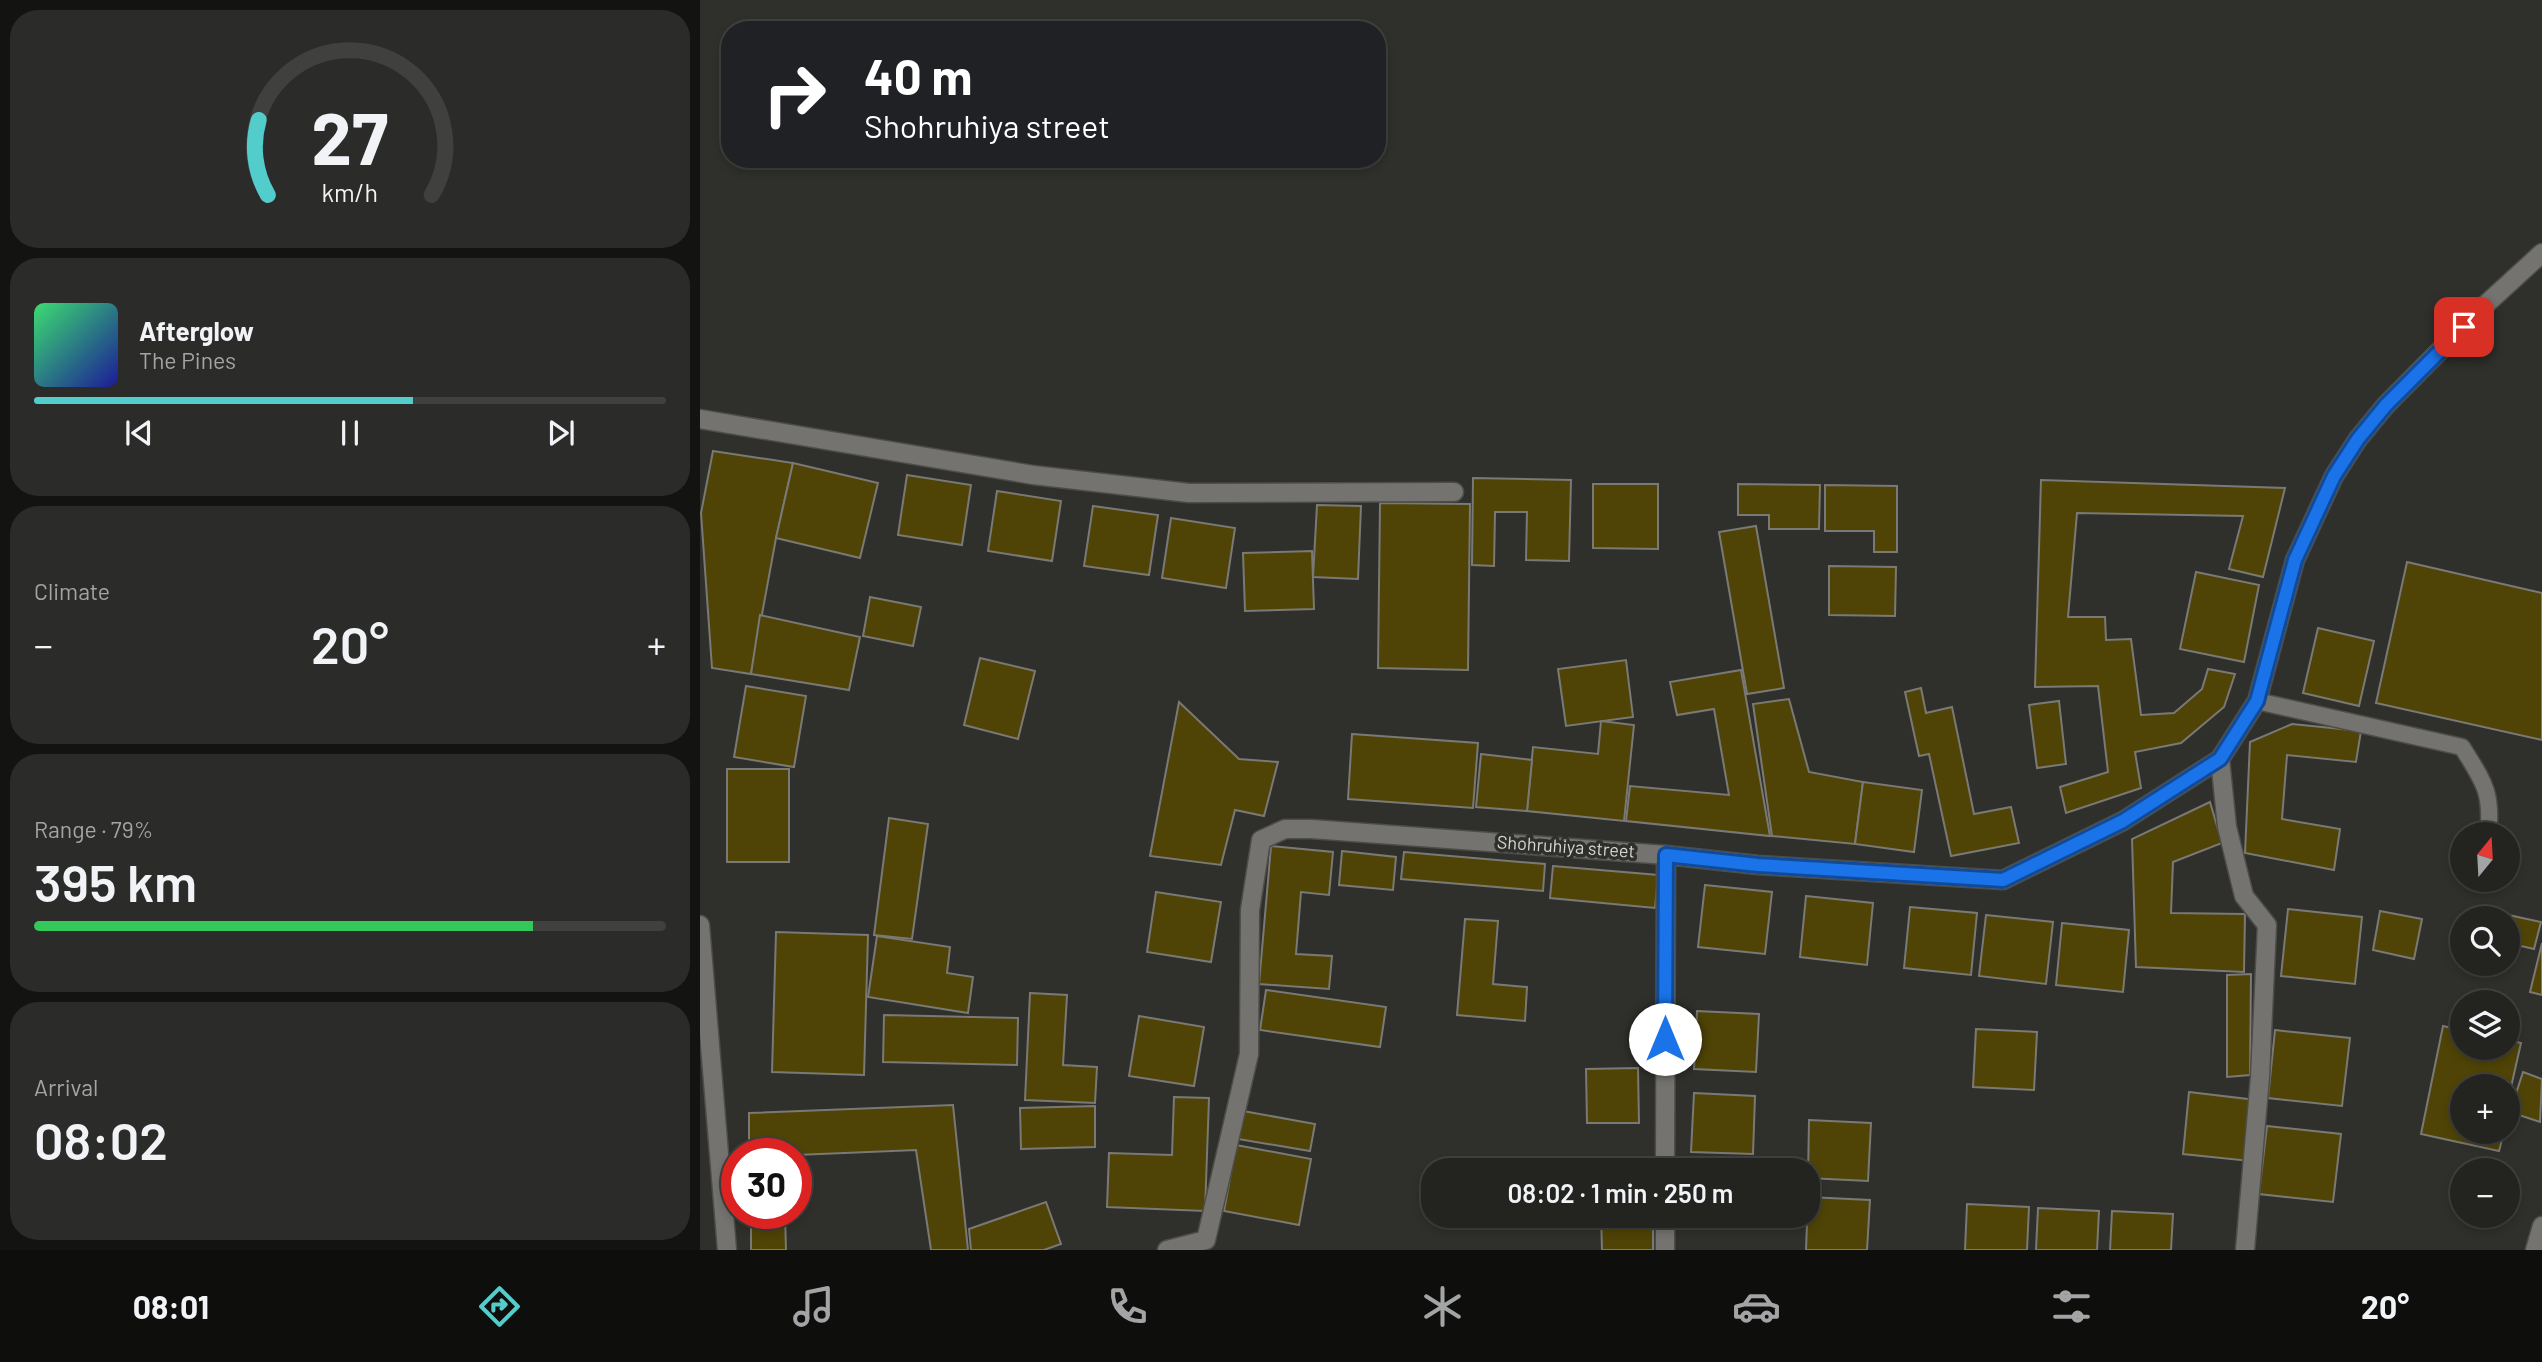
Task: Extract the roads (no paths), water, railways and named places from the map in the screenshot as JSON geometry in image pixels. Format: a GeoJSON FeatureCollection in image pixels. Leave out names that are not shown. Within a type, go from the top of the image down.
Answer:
{"type":"FeatureCollection","features":[{"type":"Feature","properties":{"kind":"street","name":"Shohruhiya street"},"geometry":{"type":"LineString","coordinates":[[1167,1250],[1207,1245],[1249,1054],[1250,910],[1261,840],[1284,829],[1311,829],[1666,855],[1758,865],[2003,880],[2123,821],[2220,759],[2257,701],[2295,560],[2334,476],[2358,439],[2386,405],[2483,307],[2542,253]]}},
{"type":"Feature","properties":{"kind":"street"},"geometry":{"type":"LineString","coordinates":[[700,419],[1033,475],[1189,493],[1454,492]]}},
{"type":"Feature","properties":{"kind":"street"},"geometry":{"type":"LineString","coordinates":[[2220,759],[2227,827],[2244,896],[2267,925],[2260,1077],[2245,1250]]}},
{"type":"Feature","properties":{"kind":"street"},"geometry":{"type":"LineString","coordinates":[[1665,1158],[1666,855]]}},
{"type":"Feature","properties":{"kind":"street"},"geometry":{"type":"LineString","coordinates":[[700,925],[704,1035],[727,1250]]}},
{"type":"Feature","properties":{"kind":"street"},"geometry":{"type":"LineString","coordinates":[[2535,1250],[2542,1226]]}},
{"type":"Feature","properties":{"kind":"street"},"geometry":{"type":"LineString","coordinates":[[1665,1228],[1665,1250]]}},
{"type":"Feature","properties":{"kind":"lane"},"geometry":{"type":"LineString","coordinates":[[2257,701],[2462,747],[2487,787],[2488,822]]}}]}
